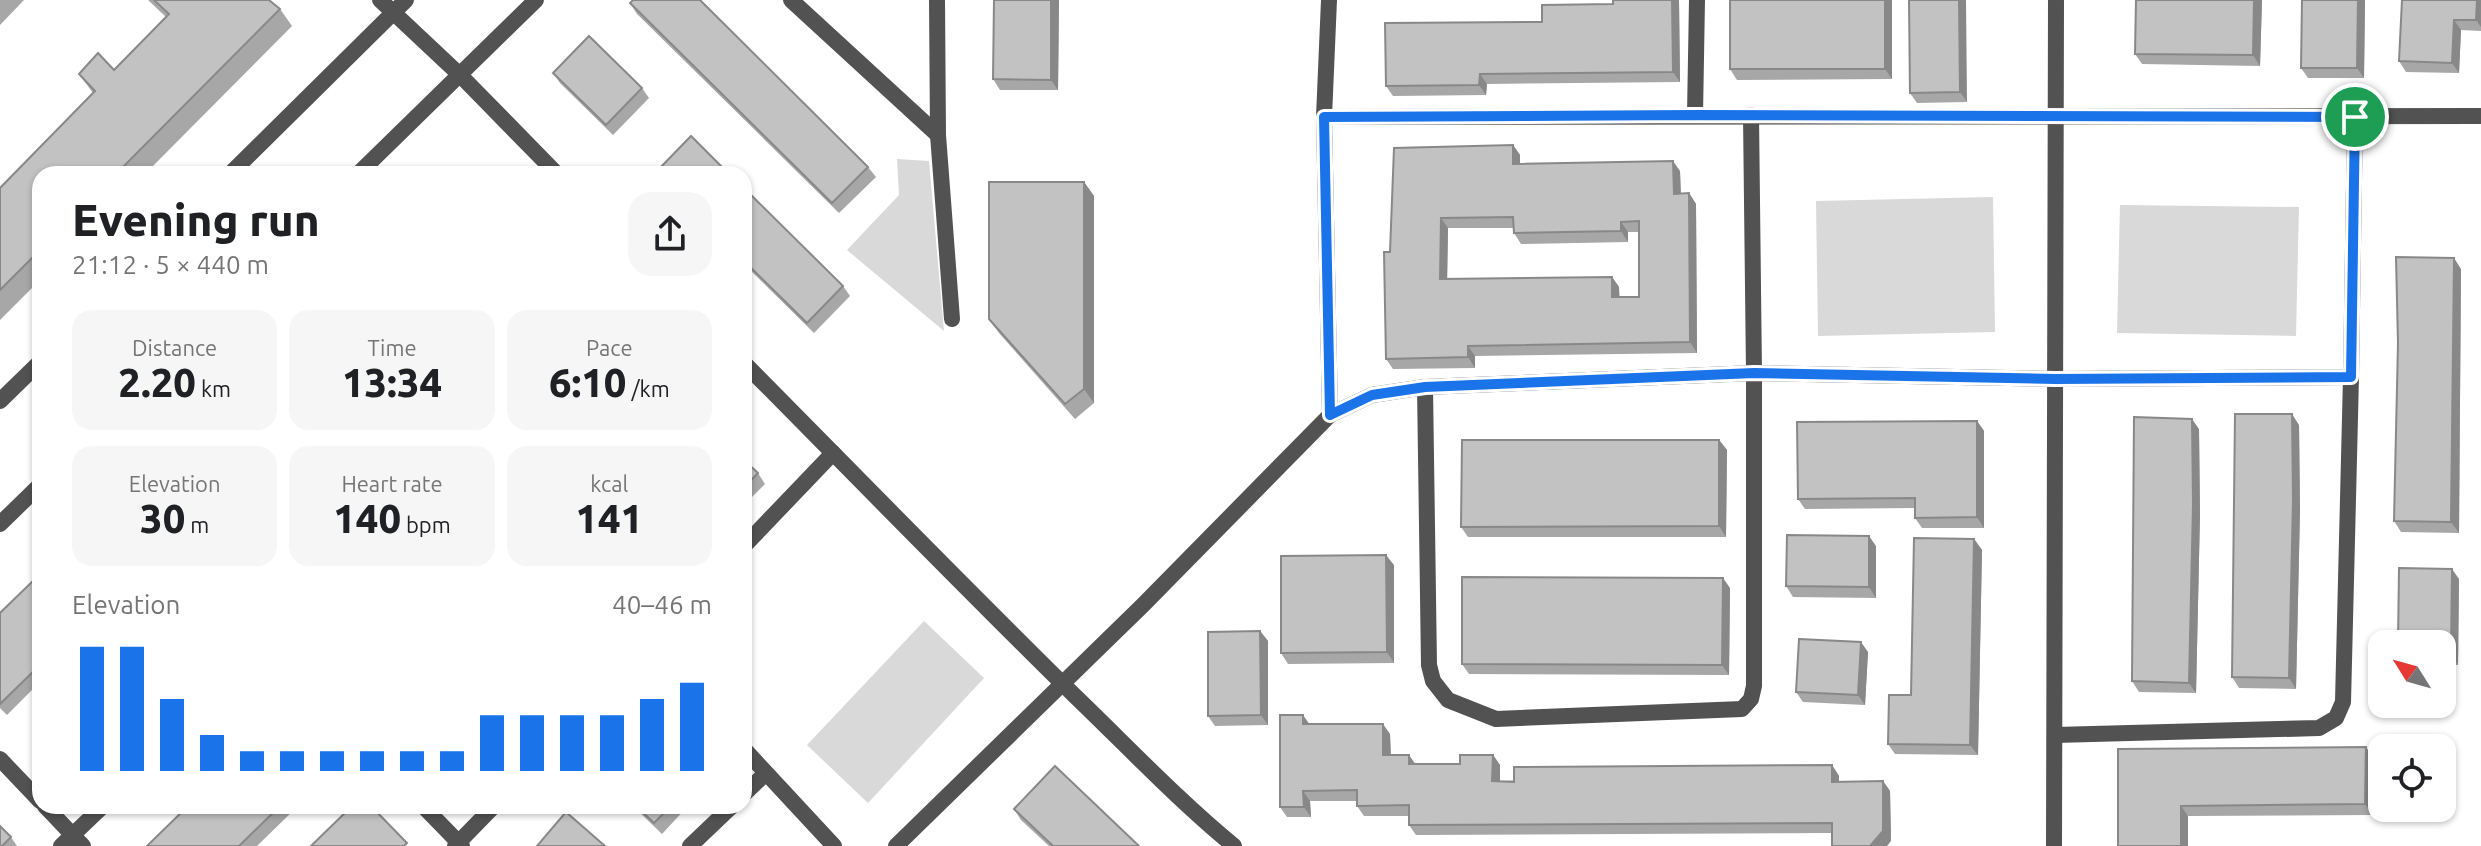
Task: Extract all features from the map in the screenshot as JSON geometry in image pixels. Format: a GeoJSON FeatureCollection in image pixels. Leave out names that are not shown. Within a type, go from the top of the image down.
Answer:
{"type":"FeatureCollection","features":[{"type":"Feature","properties":{"kind":"street"},"geometry":{"type":"LineString","coordinates":[[380,0],[400,6],[461,76],[549,166]]}},
{"type":"Feature","properties":{"kind":"street"},"geometry":{"type":"LineString","coordinates":[[366,166],[536,0]]}},
{"type":"Feature","properties":{"kind":"street"},"geometry":{"type":"LineString","coordinates":[[791,0],[938,135]]}},
{"type":"Feature","properties":{"kind":"street"},"geometry":{"type":"LineString","coordinates":[[937,0],[938,135],[952,319]]}},
{"type":"Feature","properties":{"kind":"street"},"geometry":{"type":"LineString","coordinates":[[1329,0],[1324,117],[1330,415]]}},
{"type":"Feature","properties":{"kind":"street"},"geometry":{"type":"LineString","coordinates":[[1695,115],[1697,0]]}},
{"type":"Feature","properties":{"kind":"street"},"geometry":{"type":"LineString","coordinates":[[2054,846],[2056,0]]}},
{"type":"Feature","properties":{"kind":"street"},"geometry":{"type":"LineString","coordinates":[[238,166],[400,6]]}},
{"type":"Feature","properties":{"kind":"street"},"geometry":{"type":"LineString","coordinates":[[1425,387],[1429,665],[1433,681],[1448,700],[1496,719],[1742,709],[1751,699],[1754,686],[1751,115]]}},
{"type":"Feature","properties":{"kind":"street"},"geometry":{"type":"LineString","coordinates":[[1324,117],[2481,116]]}},
{"type":"Feature","properties":{"kind":"street"},"geometry":{"type":"LineString","coordinates":[[2055,735],[2319,728],[2336,718],[2343,702],[2355,117]]}},
{"type":"Feature","properties":{"kind":"street"},"geometry":{"type":"LineString","coordinates":[[0,401],[32,370]]}},
{"type":"Feature","properties":{"kind":"street"},"geometry":{"type":"LineString","coordinates":[[752,371],[1062,683],[1202,820],[1234,846]]}},
{"type":"Feature","properties":{"kind":"street"},"geometry":{"type":"LineString","coordinates":[[896,846],[1143,605],[1330,415],[1372,395],[1425,387],[1754,373],[2055,379],[2351,377]]}},
{"type":"Feature","properties":{"kind":"street"},"geometry":{"type":"LineString","coordinates":[[752,538],[833,453]]}},
{"type":"Feature","properties":{"kind":"street"},"geometry":{"type":"LineString","coordinates":[[0,524],[32,493]]}},
{"type":"Feature","properties":{"kind":"street"},"geometry":{"type":"LineString","coordinates":[[752,758],[834,846]]}},
{"type":"Feature","properties":{"kind":"street"},"geometry":{"type":"LineString","coordinates":[[0,759],[32,793]]}},
{"type":"Feature","properties":{"kind":"street"},"geometry":{"type":"LineString","coordinates":[[752,786],[766,773]]}},
{"type":"Feature","properties":{"kind":"street"},"geometry":{"type":"LineString","coordinates":[[51,814],[72,842],[96,814]]}},
{"type":"Feature","properties":{"kind":"street"},"geometry":{"type":"LineString","coordinates":[[430,814],[459,845],[487,814]]}},
{"type":"Feature","properties":{"kind":"street"},"geometry":{"type":"LineString","coordinates":[[690,846],[724,814]]}},
{"type":"Feature","properties":{"kind":"shaded area"},"geometry":{"type":"Polygon","coordinates":[[[897,159],[929,161],[944,331],[847,250],[899,195],[897,159]]]}},
{"type":"Feature","properties":{"kind":"shaded area"},"geometry":{"type":"Polygon","coordinates":[[[1993,197],[1995,332],[1818,336],[1816,201],[1993,197]]]}},
{"type":"Feature","properties":{"kind":"shaded area"},"geometry":{"type":"Polygon","coordinates":[[[2120,205],[2299,207],[2296,336],[2117,333],[2120,205]]]}},
{"type":"Feature","properties":{"kind":"shaded area"},"geometry":{"type":"Polygon","coordinates":[[[924,621],[984,678],[868,803],[807,745],[924,621]]]}},
{"type":"Feature","properties":{"kind":"building"},"geometry":{"type":"Polygon","coordinates":[[[154,0],[269,0],[280,9],[124,166],[32,166],[32,258],[0,290],[0,188],[95,91],[79,74],[98,53],[114,70],[169,14],[154,0]]]}},
{"type":"Feature","properties":{"kind":"building"},"geometry":{"type":"Polygon","coordinates":[[[633,0],[700,0],[868,167],[832,203],[630,3],[633,0]]]}},
{"type":"Feature","properties":{"kind":"building"},"geometry":{"type":"Polygon","coordinates":[[[994,0],[1051,0],[1051,80],[993,79],[994,0]]]}},
{"type":"Feature","properties":{"kind":"building"},"geometry":{"type":"Polygon","coordinates":[[[1613,0],[1672,0],[1673,72],[1480,74],[1479,85],[1386,86],[1385,23],[1542,22],[1542,5],[1613,4],[1613,0]]]}},
{"type":"Feature","properties":{"kind":"building"},"geometry":{"type":"Polygon","coordinates":[[[1730,0],[1885,0],[1885,69],[1730,69],[1730,0]]]}},
{"type":"Feature","properties":{"kind":"building"},"geometry":{"type":"Polygon","coordinates":[[[1909,0],[1959,0],[1960,92],[1910,93],[1909,0]]]}},
{"type":"Feature","properties":{"kind":"building"},"geometry":{"type":"Polygon","coordinates":[[[2136,0],[2254,0],[2253,55],[2135,54],[2136,0]]]}},
{"type":"Feature","properties":{"kind":"building"},"geometry":{"type":"Polygon","coordinates":[[[2302,0],[2358,0],[2357,68],[2301,68],[2302,0]]]}},
{"type":"Feature","properties":{"kind":"building"},"geometry":{"type":"Polygon","coordinates":[[[2402,0],[2477,0],[2476,20],[2454,20],[2452,63],[2399,61],[2402,0]]]}},
{"type":"Feature","properties":{"kind":"building"},"geometry":{"type":"Polygon","coordinates":[[[589,36],[642,88],[606,125],[553,73],[589,36]]]}},
{"type":"Feature","properties":{"kind":"building"},"geometry":{"type":"Polygon","coordinates":[[[691,136],[721,166],[662,166],[691,136]]]}},
{"type":"Feature","properties":{"kind":"building"},"geometry":{"type":"Polygon","coordinates":[[[1513,145],[1513,164],[1673,161],[1674,194],[1689,193],[1690,342],[1468,346],[1468,357],[1386,359],[1384,252],[1390,252],[1394,148],[1513,145]],[[1513,217],[1441,218],[1440,279],[1612,277],[1612,297],[1639,297],[1639,221],[1621,222],[1621,231],[1514,233],[1513,217]]]}},
{"type":"Feature","properties":{"kind":"building"},"geometry":{"type":"Polygon","coordinates":[[[989,182],[1084,182],[1084,389],[1065,404],[989,319],[989,182]]]}},
{"type":"Feature","properties":{"kind":"building"},"geometry":{"type":"Polygon","coordinates":[[[752,196],[843,286],[807,323],[752,269],[752,196]]]}},
{"type":"Feature","properties":{"kind":"building"},"geometry":{"type":"Polygon","coordinates":[[[2396,257],[2454,258],[2451,522],[2394,521],[2398,343],[2396,257]]]}},
{"type":"Feature","properties":{"kind":"building"},"geometry":{"type":"Polygon","coordinates":[[[2235,414],[2292,414],[2289,678],[2232,677],[2235,414]]]}},
{"type":"Feature","properties":{"kind":"building"},"geometry":{"type":"Polygon","coordinates":[[[2134,417],[2192,419],[2189,683],[2132,681],[2134,417]]]}},
{"type":"Feature","properties":{"kind":"building"},"geometry":{"type":"Polygon","coordinates":[[[1977,421],[1977,517],[1915,518],[1915,498],[1798,499],[1797,422],[1977,421]]]}},
{"type":"Feature","properties":{"kind":"building"},"geometry":{"type":"Polygon","coordinates":[[[1462,440],[1719,440],[1719,526],[1461,527],[1462,440]]]}},
{"type":"Feature","properties":{"kind":"building"},"geometry":{"type":"Polygon","coordinates":[[[1787,535],[1869,536],[1869,587],[1786,586],[1787,535]]]}},
{"type":"Feature","properties":{"kind":"building"},"geometry":{"type":"Polygon","coordinates":[[[1914,538],[1974,539],[1970,745],[1888,744],[1889,695],[1911,695],[1914,538]]]}},
{"type":"Feature","properties":{"kind":"building"},"geometry":{"type":"Polygon","coordinates":[[[1386,555],[1387,652],[1281,653],[1281,556],[1386,555]]]}},
{"type":"Feature","properties":{"kind":"building"},"geometry":{"type":"Polygon","coordinates":[[[2399,568],[2452,569],[2451,630],[2398,630],[2399,568]]]}},
{"type":"Feature","properties":{"kind":"building"},"geometry":{"type":"Polygon","coordinates":[[[1462,577],[1723,578],[1722,665],[1462,664],[1462,577]]]}},
{"type":"Feature","properties":{"kind":"building"},"geometry":{"type":"Polygon","coordinates":[[[32,582],[32,673],[0,704],[0,613],[32,582]]]}},
{"type":"Feature","properties":{"kind":"building"},"geometry":{"type":"Polygon","coordinates":[[[1260,631],[1261,715],[1208,716],[1208,632],[1260,631]]]}},
{"type":"Feature","properties":{"kind":"building"},"geometry":{"type":"Polygon","coordinates":[[[1799,639],[1861,642],[1858,695],[1796,692],[1799,639]]]}},
{"type":"Feature","properties":{"kind":"building"},"geometry":{"type":"Polygon","coordinates":[[[1280,715],[1303,715],[1303,724],[1383,724],[1383,755],[1409,755],[1409,764],[1460,764],[1460,755],[1493,755],[1492,781],[1514,782],[1514,767],[1832,765],[1832,782],[1883,781],[1883,831],[1870,846],[1832,846],[1832,823],[1409,825],[1409,805],[1357,806],[1357,790],[1303,791],[1304,807],[1280,807],[1280,715]]]}},
{"type":"Feature","properties":{"kind":"building"},"geometry":{"type":"Polygon","coordinates":[[[2366,747],[2365,804],[2181,806],[2181,846],[2118,846],[2118,749],[2366,747]]]}},
{"type":"Feature","properties":{"kind":"building"},"geometry":{"type":"Polygon","coordinates":[[[1055,766],[1139,846],[1053,846],[1014,809],[1055,766]]]}},
{"type":"Feature","properties":{"kind":"building"},"geometry":{"type":"Polygon","coordinates":[[[180,814],[272,814],[239,846],[147,846],[180,814]]]}},
{"type":"Feature","properties":{"kind":"building"},"geometry":{"type":"Polygon","coordinates":[[[344,814],[379,814],[407,843],[404,846],[311,846],[344,814]]]}},
{"type":"Feature","properties":{"kind":"building"},"geometry":{"type":"Polygon","coordinates":[[[564,814],[568,814],[605,846],[537,846],[564,814]]]}},
{"type":"Feature","properties":{"kind":"building"},"geometry":{"type":"Polygon","coordinates":[[[644,814],[663,814],[654,823],[644,814]]]}},
{"type":"Feature","properties":{"kind":"building"},"geometry":{"type":"Polygon","coordinates":[[[0,826],[11,837],[2,846],[0,846],[0,826]]]}},
{"type":"Feature","properties":{"kind":"route"},"geometry":{"type":"LineString","coordinates":[[1324,117],[2355,117],[2351,377],[2055,379],[1754,373],[1425,387],[1372,395],[1330,415],[1324,117]]}}]}
